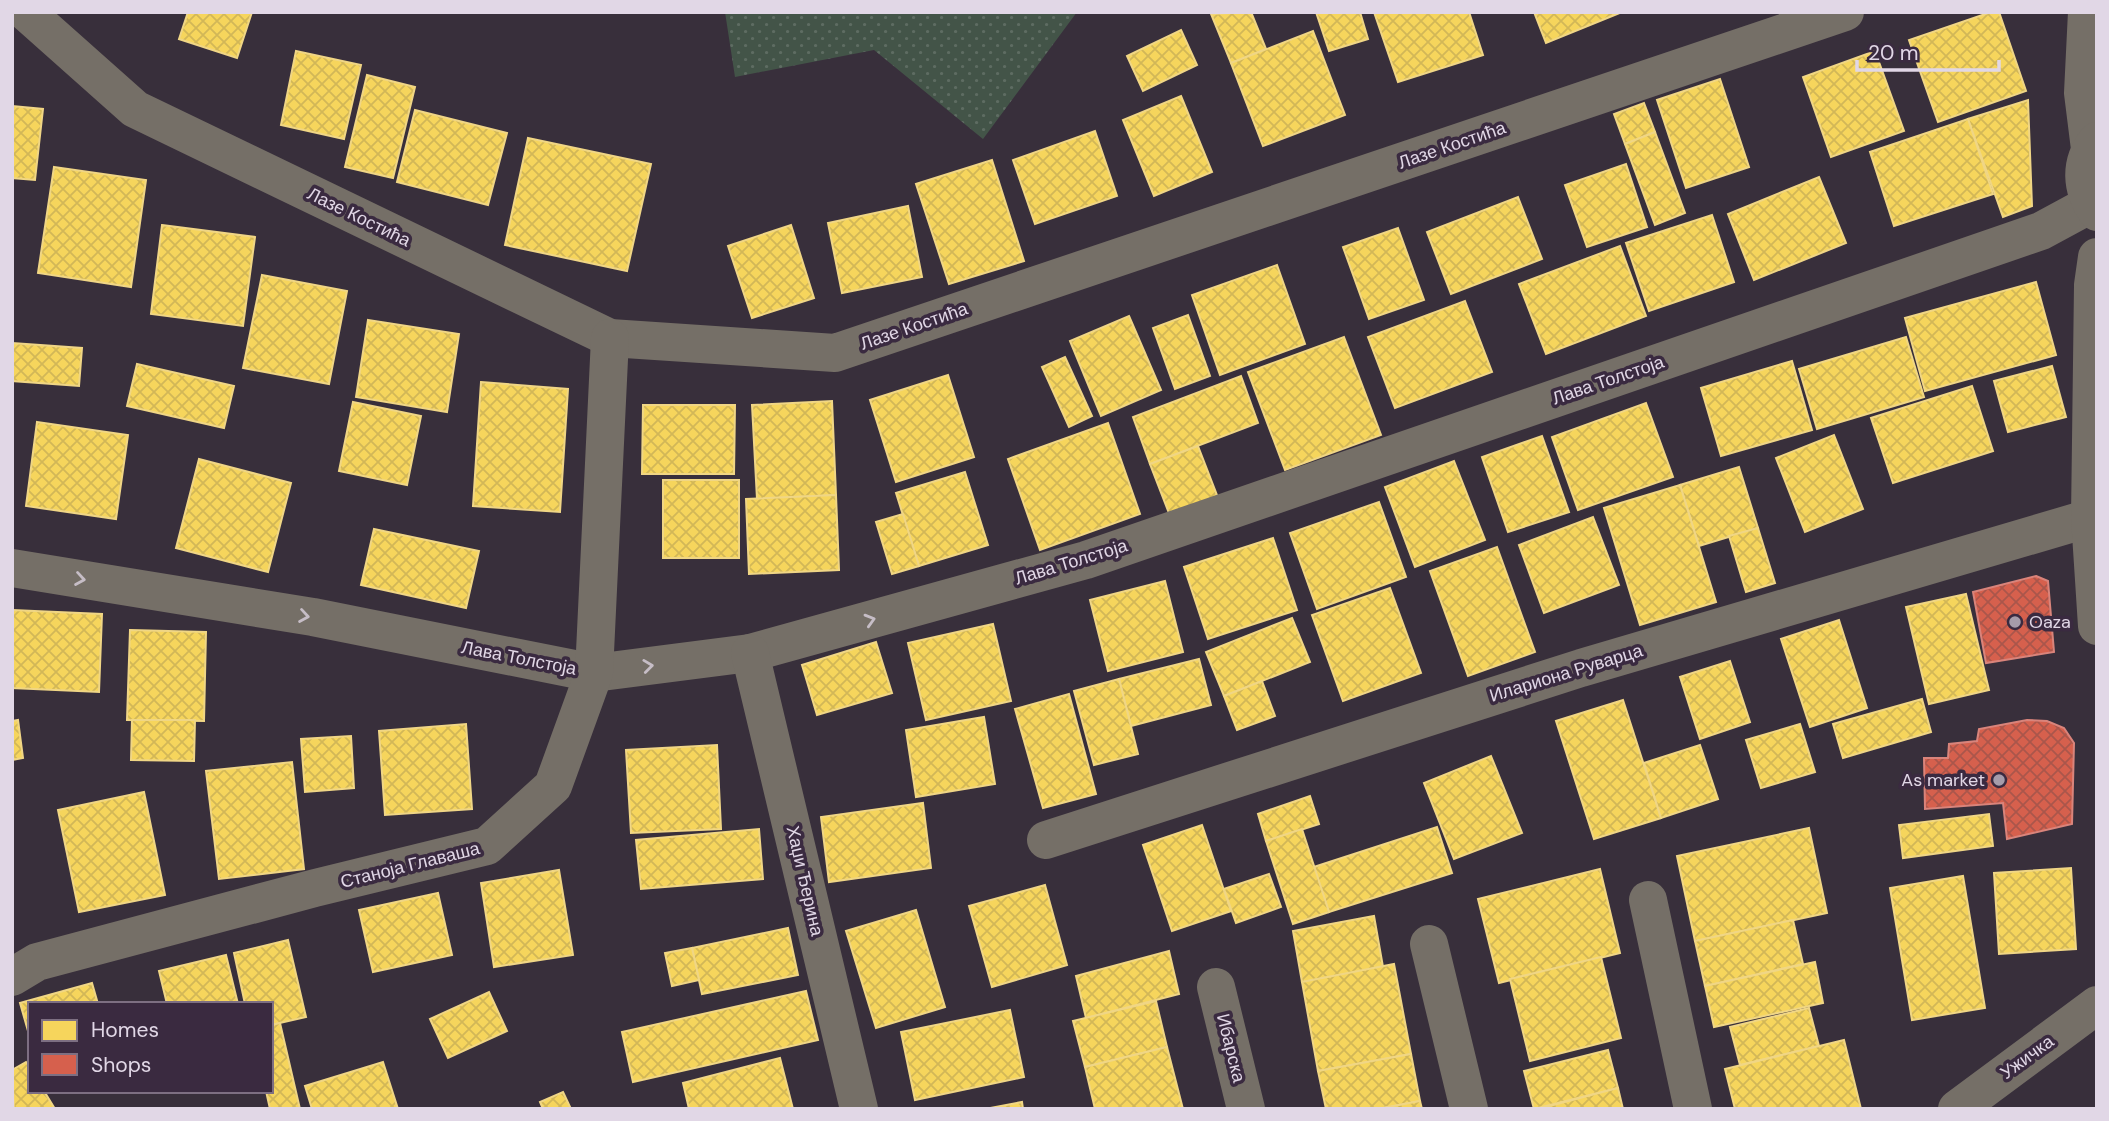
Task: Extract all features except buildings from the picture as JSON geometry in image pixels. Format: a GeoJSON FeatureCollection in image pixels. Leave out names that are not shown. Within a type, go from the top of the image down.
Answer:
{"type":"FeatureCollection","features":[{"type":"Feature","properties":{"kind":"street","name":"Лазе Костића"},"geometry":{"type":"LineString","coordinates":[[26,12],[135,109],[610,338],[835,353],[1845,12]]}},
{"type":"Feature","properties":{"kind":"street"},"geometry":{"type":"LineString","coordinates":[[2090,41],[2083,93],[2093,145],[2084,167],[2084,186],[2094,208]]}},
{"type":"Feature","properties":{"kind":"street","name":"Лава Толстоја"},"geometry":{"type":"LineString","coordinates":[[12,568],[313,617],[594,673],[750,653],[1086,560],[2041,231],[2094,208]]}},
{"type":"Feature","properties":{"kind":"street"},"geometry":{"type":"LineString","coordinates":[[2097,257],[2093,285],[2095,326],[2090,518],[2097,626]]}},
{"type":"Feature","properties":{"kind":"street","name":"Станоја Главаша"},"geometry":{"type":"LineString","coordinates":[[12,977],[37,962],[488,846],[553,786],[594,673],[610,338]]}},
{"type":"Feature","properties":{"kind":"street","name":"Илариона Руварца"},"geometry":{"type":"LineString","coordinates":[[1046,841],[1581,667],[2090,518]]}},
{"type":"Feature","properties":{"kind":"street","name":"Хаџи Ђерина"},"geometry":{"type":"LineString","coordinates":[[750,653],[859,1109]]}},
{"type":"Feature","properties":{"kind":"street"},"geometry":{"type":"LineString","coordinates":[[1648,900],[1693,1109]]}},
{"type":"Feature","properties":{"kind":"street"},"geometry":{"type":"LineString","coordinates":[[1429,944],[1469,1109]]}},
{"type":"Feature","properties":{"kind":"street","name":"Ибарска"},"geometry":{"type":"LineString","coordinates":[[1216,987],[1246,1109]]}},
{"type":"Feature","properties":{"kind":"street","name":"Ужичка"},"geometry":{"type":"LineString","coordinates":[[1957,1109],[2097,1005]]}},
{"type":"Feature","properties":{"kind":"green space"},"geometry":{"type":"Polygon","coordinates":[[[725,12],[1077,12],[983,139],[874,50],[735,77],[725,12]]]}},
{"type":"Feature","properties":{"kind":"place","name":"Oaza"},"geometry":{"type":"Point","coordinates":[2015,622]}},
{"type":"Feature","properties":{"kind":"place","name":"As market"},"geometry":{"type":"Point","coordinates":[1999,780]}}]}
